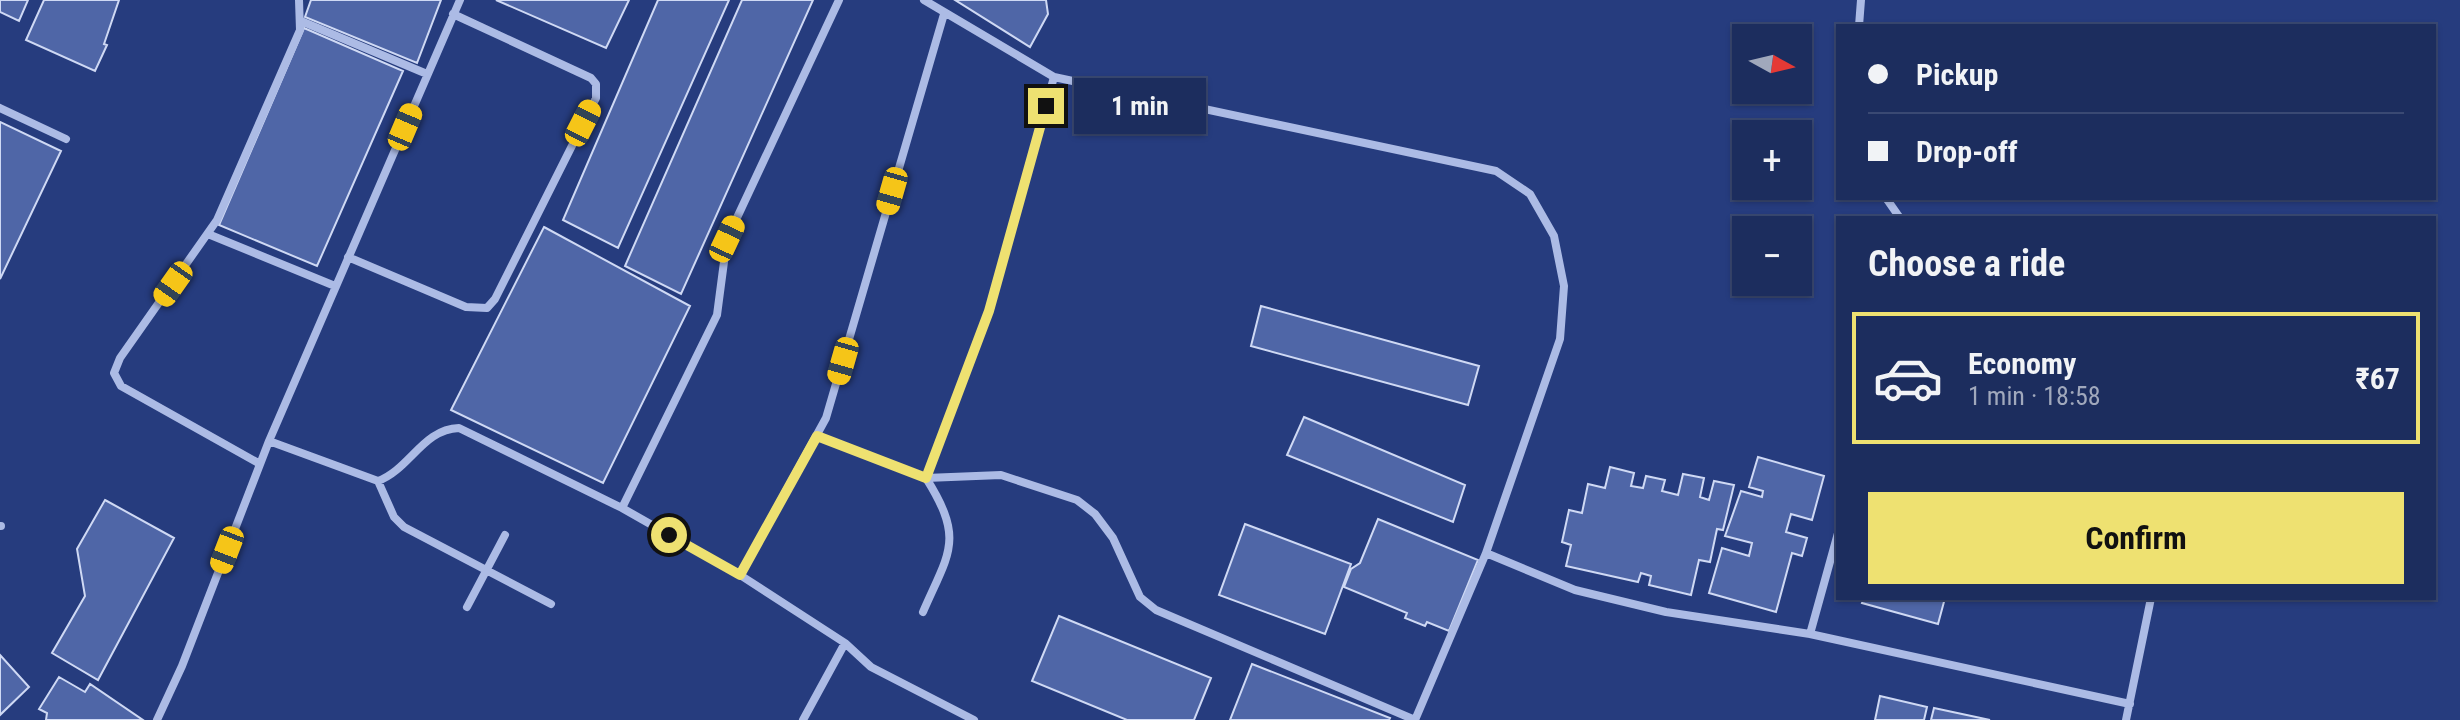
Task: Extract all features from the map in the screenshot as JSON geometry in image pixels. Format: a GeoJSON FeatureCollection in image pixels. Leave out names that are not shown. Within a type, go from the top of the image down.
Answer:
{"type":"FeatureCollection","features":[{"type":"Feature","properties":{"kind":"street"},"geometry":{"type":"LineString","coordinates":[[260,464],[121,386],[114,373],[120,358],[208,234],[301,21],[299,0]]}},
{"type":"Feature","properties":{"kind":"street"},"geometry":{"type":"LineString","coordinates":[[157,720],[182,666],[269,441],[460,0]]}},
{"type":"Feature","properties":{"kind":"street"},"geometry":{"type":"LineString","coordinates":[[622,508],[717,315],[727,239],[839,0]]}},
{"type":"Feature","properties":{"kind":"street"},"geometry":{"type":"LineString","coordinates":[[817,436],[926,478],[1001,475],[1077,500],[1095,514],[1113,538],[1140,597],[1156,610],[1415,720],[1486,553],[1560,339],[1564,286],[1554,236],[1530,194],[1496,171],[1054,77],[924,0]]}},
{"type":"Feature","properties":{"kind":"street"},"geometry":{"type":"LineString","coordinates":[[1859,24],[1861,0]]}},
{"type":"Feature","properties":{"kind":"street"},"geometry":{"type":"LineString","coordinates":[[348,257],[466,307],[487,308],[495,299],[596,98],[596,84],[591,78],[453,14]]}},
{"type":"Feature","properties":{"kind":"street"},"geometry":{"type":"LineString","coordinates":[[740,575],[826,418],[944,14]]}},
{"type":"Feature","properties":{"kind":"street"},"geometry":{"type":"LineString","coordinates":[[301,21],[427,74]]}},
{"type":"Feature","properties":{"kind":"street"},"geometry":{"type":"LineString","coordinates":[[926,478],[989,311],[1054,77]]}},
{"type":"Feature","properties":{"kind":"street"},"geometry":{"type":"LineString","coordinates":[[0,108],[66,139]]}},
{"type":"Feature","properties":{"kind":"street"},"geometry":{"type":"LineString","coordinates":[[208,234],[335,286]]}},
{"type":"Feature","properties":{"kind":"street"},"geometry":{"type":"LineString","coordinates":[[269,441],[365,479],[378,481],[394,475],[433,435],[446,429],[459,428],[622,508],[740,575],[845,643],[871,667],[974,720]]}},
{"type":"Feature","properties":{"kind":"street"},"geometry":{"type":"LineString","coordinates":[[923,612],[949,558],[950,532],[940,501],[926,478]]}},
{"type":"Feature","properties":{"kind":"street"},"geometry":{"type":"LineString","coordinates":[[378,481],[394,517],[404,527],[551,604]]}},
{"type":"Feature","properties":{"kind":"street"},"geometry":{"type":"LineString","coordinates":[[467,607],[505,535]]}},
{"type":"Feature","properties":{"kind":"street"},"geometry":{"type":"LineString","coordinates":[[1810,634],[1836,540]]}},
{"type":"Feature","properties":{"kind":"street"},"geometry":{"type":"LineString","coordinates":[[1486,553],[1575,590],[1715,622],[1810,634],[2130,704]]}},
{"type":"Feature","properties":{"kind":"street"},"geometry":{"type":"LineString","coordinates":[[2126,720],[2151,600]]}},
{"type":"Feature","properties":{"kind":"street"},"geometry":{"type":"LineString","coordinates":[[803,720],[845,643]]}},
{"type":"Feature","properties":{"kind":"building"},"geometry":{"type":"Polygon","coordinates":[[[0,0],[28,0],[19,21],[0,12],[0,0]]]}},
{"type":"Feature","properties":{"kind":"building"},"geometry":{"type":"Polygon","coordinates":[[[44,0],[119,0],[104,44],[107,45],[95,71],[26,40],[44,0]]]}},
{"type":"Feature","properties":{"kind":"building"},"geometry":{"type":"Polygon","coordinates":[[[311,0],[441,0],[417,63],[305,17],[311,0]]]}},
{"type":"Feature","properties":{"kind":"building"},"geometry":{"type":"Polygon","coordinates":[[[496,0],[629,0],[606,48],[496,0]]]}},
{"type":"Feature","properties":{"kind":"building"},"geometry":{"type":"Polygon","coordinates":[[[658,0],[729,0],[618,248],[563,220],[658,0]]]}},
{"type":"Feature","properties":{"kind":"building"},"geometry":{"type":"Polygon","coordinates":[[[742,0],[813,0],[681,294],[625,266],[742,0]]]}},
{"type":"Feature","properties":{"kind":"building"},"geometry":{"type":"Polygon","coordinates":[[[955,0],[1046,0],[1048,14],[1030,47],[955,0]]]}},
{"type":"Feature","properties":{"kind":"building"},"geometry":{"type":"Polygon","coordinates":[[[304,28],[403,71],[317,266],[219,225],[304,28]]]}},
{"type":"Feature","properties":{"kind":"building"},"geometry":{"type":"Polygon","coordinates":[[[0,122],[61,151],[0,279],[0,122]]]}},
{"type":"Feature","properties":{"kind":"building"},"geometry":{"type":"Polygon","coordinates":[[[544,227],[690,306],[603,483],[451,410],[544,227]]]}},
{"type":"Feature","properties":{"kind":"building"},"geometry":{"type":"Polygon","coordinates":[[[1261,306],[1479,366],[1468,405],[1251,346],[1261,306]]]}},
{"type":"Feature","properties":{"kind":"building"},"geometry":{"type":"Polygon","coordinates":[[[1304,417],[1465,485],[1453,522],[1287,455],[1304,417]]]}},
{"type":"Feature","properties":{"kind":"building"},"geometry":{"type":"Polygon","coordinates":[[[1758,457],[1824,476],[1812,520],[1791,514],[1786,532],[1807,538],[1802,556],[1792,553],[1776,612],[1709,593],[1722,548],[1749,556],[1752,543],[1725,536],[1741,491],[1762,497],[1763,491],[1749,487],[1758,457]]]}},
{"type":"Feature","properties":{"kind":"building"},"geometry":{"type":"Polygon","coordinates":[[[1610,467],[1634,473],[1631,486],[1643,488],[1646,476],[1665,480],[1662,491],[1678,495],[1683,474],[1704,478],[1700,497],[1709,500],[1714,481],[1734,485],[1723,530],[1717,529],[1710,562],[1699,560],[1691,595],[1649,585],[1651,576],[1641,573],[1638,582],[1566,566],[1571,545],[1562,542],[1569,510],[1582,513],[1588,484],[1605,488],[1610,467]]]}},
{"type":"Feature","properties":{"kind":"building"},"geometry":{"type":"Polygon","coordinates":[[[105,500],[174,538],[98,680],[52,653],[85,596],[77,549],[105,500]]]}},
{"type":"Feature","properties":{"kind":"building"},"geometry":{"type":"Polygon","coordinates":[[[1378,519],[1478,560],[1449,631],[1405,618],[1407,613],[1344,587],[1351,569],[1360,563],[1378,519]]]}},
{"type":"Feature","properties":{"kind":"building"},"geometry":{"type":"Polygon","coordinates":[[[1245,524],[1351,564],[1325,634],[1219,595],[1245,524]]]}},
{"type":"Feature","properties":{"kind":"building"},"geometry":{"type":"Polygon","coordinates":[[[1863,600],[1944,600],[1938,624],[1862,603],[1863,600]]]}},
{"type":"Feature","properties":{"kind":"building"},"geometry":{"type":"Polygon","coordinates":[[[1059,616],[1211,678],[1194,720],[1127,720],[1032,681],[1059,616]]]}},
{"type":"Feature","properties":{"kind":"building"},"geometry":{"type":"Polygon","coordinates":[[[0,655],[29,687],[0,715],[0,655]]]}},
{"type":"Feature","properties":{"kind":"building"},"geometry":{"type":"Polygon","coordinates":[[[1252,664],[1390,718],[1230,720],[1252,664]]]}},
{"type":"Feature","properties":{"kind":"building"},"geometry":{"type":"Polygon","coordinates":[[[59,677],[85,692],[90,684],[143,720],[46,720],[47,713],[39,709],[59,677]]]}},
{"type":"Feature","properties":{"kind":"building"},"geometry":{"type":"Polygon","coordinates":[[[1880,696],[1927,707],[1924,720],[1875,720],[1880,696]]]}},
{"type":"Feature","properties":{"kind":"building"},"geometry":{"type":"Polygon","coordinates":[[[1934,708],[1990,720],[1931,720],[1934,708]]]}},
{"type":"Feature","properties":{"kind":"route"},"geometry":{"type":"LineString","coordinates":[[669,535],[740,575],[817,436],[926,478],[989,311],[1046,106]]}}]}
